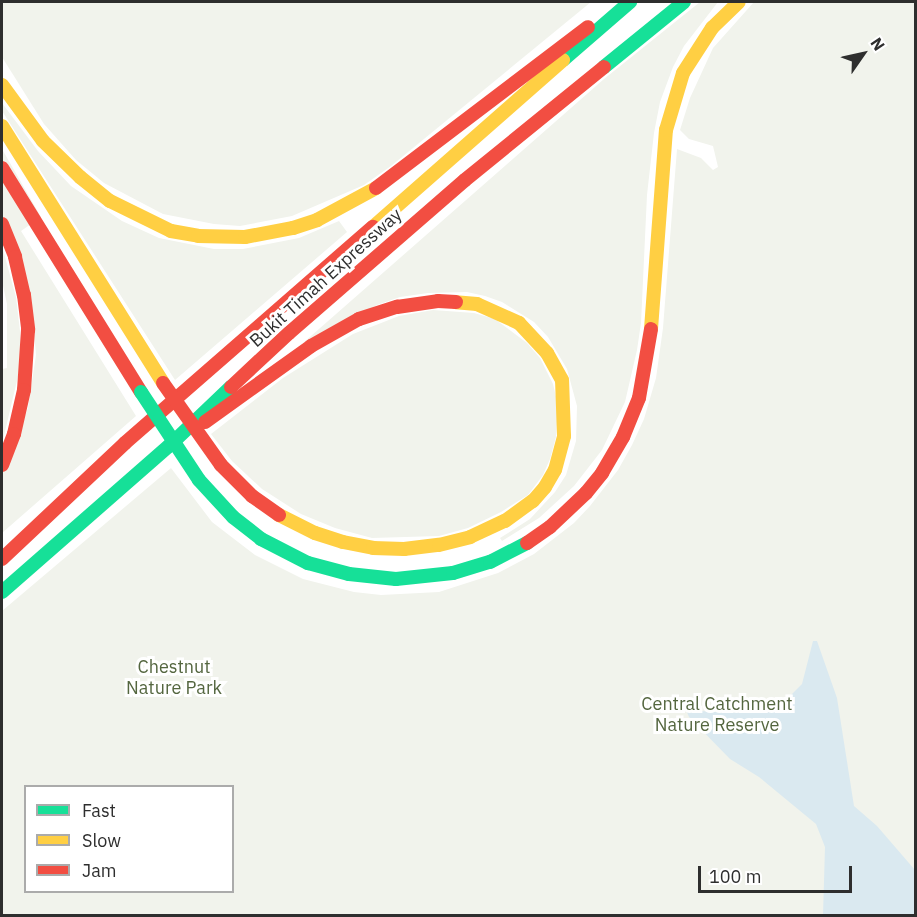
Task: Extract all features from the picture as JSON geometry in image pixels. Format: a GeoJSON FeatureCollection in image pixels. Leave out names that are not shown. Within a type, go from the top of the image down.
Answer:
{"type":"FeatureCollection","features":[{"type":"Feature","properties":{"kind":"highway"},"geometry":{"type":"LineString","coordinates":[[2,85],[43,141],[80,177],[110,201],[171,231],[226,238],[267,234],[317,220],[347,206],[399,172],[530,69],[622,2]]}},
{"type":"Feature","properties":{"kind":"highway","name":"Bukit Timah Expressway"},"geometry":{"type":"LineString","coordinates":[[2,559],[125,443],[630,2]]}},
{"type":"Feature","properties":{"kind":"highway","name":"Bukit Timah Expressway"},"geometry":{"type":"LineString","coordinates":[[2,592],[169,446],[289,333],[465,180],[684,2]]}},
{"type":"Feature","properties":{"kind":"highway"},"geometry":{"type":"LineString","coordinates":[[2,168],[180,453],[216,500],[261,540],[308,563],[349,574],[396,579],[434,576],[490,562],[531,541],[550,527],[586,493],[623,437],[639,398],[650,339],[656,236],[666,130],[683,74],[712,28],[740,2]]}},
{"type":"Feature","properties":{"kind":"highway"},"geometry":{"type":"LineString","coordinates":[[2,126],[189,422],[221,465],[252,495],[279,515],[315,533],[343,542],[404,549],[460,540],[506,521],[533,501],[555,470],[564,436],[562,380],[548,353],[519,323],[477,304],[438,301],[397,307],[359,319],[311,346],[231,405],[169,446]]}},
{"type":"Feature","properties":{"kind":"highway"},"geometry":{"type":"LineString","coordinates":[[2,224],[15,257],[24,295],[28,330],[24,390],[14,434],[2,465]]}},
{"type":"Feature","properties":{"kind":"green space"},"geometry":{"type":"Polygon","coordinates":[[[2,2],[591,2],[391,166],[364,185],[292,216],[240,226],[214,224],[163,214],[104,183],[76,160],[44,124],[2,57],[2,2]]]}},
{"type":"Feature","properties":{"kind":"green space"},"geometry":{"type":"Polygon","coordinates":[[[700,2],[718,2],[684,46],[673,67],[660,102],[654,133],[647,195],[641,323],[625,402],[602,450],[574,486],[539,518],[502,541],[500,538],[530,519],[555,492],[566,475],[576,441],[577,406],[567,369],[548,337],[534,322],[502,302],[485,296],[467,292],[428,293],[400,297],[377,305],[303,343],[604,79],[700,2]]]}},
{"type":"Feature","properties":{"kind":"green space"},"geometry":{"type":"Polygon","coordinates":[[[754,2],[915,2],[915,915],[2,915],[2,611],[171,468],[212,522],[255,555],[303,579],[354,592],[381,595],[439,592],[498,573],[534,554],[574,523],[590,506],[618,470],[644,419],[656,378],[663,328],[677,149],[701,158],[713,170],[718,167],[713,146],[689,139],[680,130],[690,98],[713,48],[754,2]]]}},
{"type":"Feature","properties":{"kind":"green space"},"geometry":{"type":"Polygon","coordinates":[[[2,103],[38,151],[71,186],[122,221],[159,238],[214,249],[243,249],[299,238],[339,221],[347,232],[175,380],[2,111],[2,103]]]}},
{"type":"Feature","properties":{"kind":"green space"},"geometry":{"type":"Polygon","coordinates":[[[2,149],[41,217],[21,231],[136,416],[2,533],[2,475],[28,408],[36,355],[31,296],[2,233],[2,149]]]}},
{"type":"Feature","properties":{"kind":"green space"},"geometry":{"type":"Polygon","coordinates":[[[2,246],[16,297],[20,331],[20,368],[2,444],[2,369],[7,368],[7,304],[2,281],[2,246]]]}},
{"type":"Feature","properties":{"kind":"green space"},"geometry":{"type":"Polygon","coordinates":[[[433,310],[474,313],[495,319],[527,343],[540,358],[553,384],[558,405],[556,437],[550,459],[543,475],[528,495],[501,512],[468,528],[439,536],[372,538],[335,528],[301,514],[262,489],[232,461],[211,434],[283,378],[353,334],[399,316],[433,310]]]}},
{"type":"Feature","properties":{"kind":"shaded area"},"geometry":{"type":"Polygon","coordinates":[[[813,641],[817,641],[837,698],[854,806],[877,826],[915,870],[915,915],[823,915],[825,847],[816,824],[759,777],[730,759],[689,717],[686,710],[730,713],[779,707],[802,684],[813,641]]]}},
{"type":"Feature","properties":{"kind":"traffic: fast"},"geometry":{"type":"LineString","coordinates":[[563,60],[630,2]]}},
{"type":"Feature","properties":{"kind":"traffic: fast"},"geometry":{"type":"LineString","coordinates":[[604,67],[684,2]]}},
{"type":"Feature","properties":{"kind":"traffic: fast"},"geometry":{"type":"LineString","coordinates":[[2,592],[169,446],[231,387]]}},
{"type":"Feature","properties":{"kind":"traffic: fast"},"geometry":{"type":"LineString","coordinates":[[141,392],[199,480],[233,517],[261,539]]}},
{"type":"Feature","properties":{"kind":"traffic: fast"},"geometry":{"type":"LineString","coordinates":[[261,539],[308,563],[349,574],[396,579],[453,573],[490,562],[527,543]]}},
{"type":"Feature","properties":{"kind":"traffic: slow"},"geometry":{"type":"LineString","coordinates":[[651,329],[666,130],[683,73],[712,28],[739,2]]}},
{"type":"Feature","properties":{"kind":"traffic: slow"},"geometry":{"type":"LineString","coordinates":[[373,227],[563,60]]}},
{"type":"Feature","properties":{"kind":"traffic: slow"},"geometry":{"type":"LineString","coordinates":[[2,85],[43,141],[80,177],[110,201],[171,231],[198,236],[245,237],[293,228],[317,220],[376,188]]}},
{"type":"Feature","properties":{"kind":"traffic: slow"},"geometry":{"type":"LineString","coordinates":[[2,126],[163,383]]}},
{"type":"Feature","properties":{"kind":"traffic: slow"},"geometry":{"type":"LineString","coordinates":[[279,515],[315,533],[343,542],[373,548],[404,549],[439,545],[470,537],[505,521],[533,501],[545,487],[555,470],[564,436],[562,380],[547,353],[519,323],[477,304],[456,302]]}},
{"type":"Feature","properties":{"kind":"traffic: jam"},"geometry":{"type":"LineString","coordinates":[[376,188],[588,27]]}},
{"type":"Feature","properties":{"kind":"traffic: jam"},"geometry":{"type":"LineString","coordinates":[[231,387],[289,333],[465,180],[604,67]]}},
{"type":"Feature","properties":{"kind":"traffic: jam"},"geometry":{"type":"LineString","coordinates":[[2,168],[141,392]]}},
{"type":"Feature","properties":{"kind":"traffic: jam"},"geometry":{"type":"LineString","coordinates":[[2,224],[15,257],[24,295],[28,330],[24,390],[14,434],[2,465]]}},
{"type":"Feature","properties":{"kind":"traffic: jam"},"geometry":{"type":"LineString","coordinates":[[2,559],[125,443],[373,227]]}},
{"type":"Feature","properties":{"kind":"traffic: jam"},"geometry":{"type":"LineString","coordinates":[[205,422],[311,346],[359,319],[397,307],[438,301],[456,302]]}},
{"type":"Feature","properties":{"kind":"traffic: jam"},"geometry":{"type":"LineString","coordinates":[[527,543],[550,527],[586,493],[602,473],[623,437],[639,398],[651,329]]}},
{"type":"Feature","properties":{"kind":"traffic: jam"},"geometry":{"type":"LineString","coordinates":[[163,383],[221,465],[252,496],[279,515]]}},
{"type":"Feature","properties":{"kind":"park label","name":"Chestnut Nature Park"},"geometry":{"type":"Point","coordinates":[174,678]}},
{"type":"Feature","properties":{"kind":"park label","name":"Central Catchment Nature Reserve"},"geometry":{"type":"Point","coordinates":[717,715]}}]}
